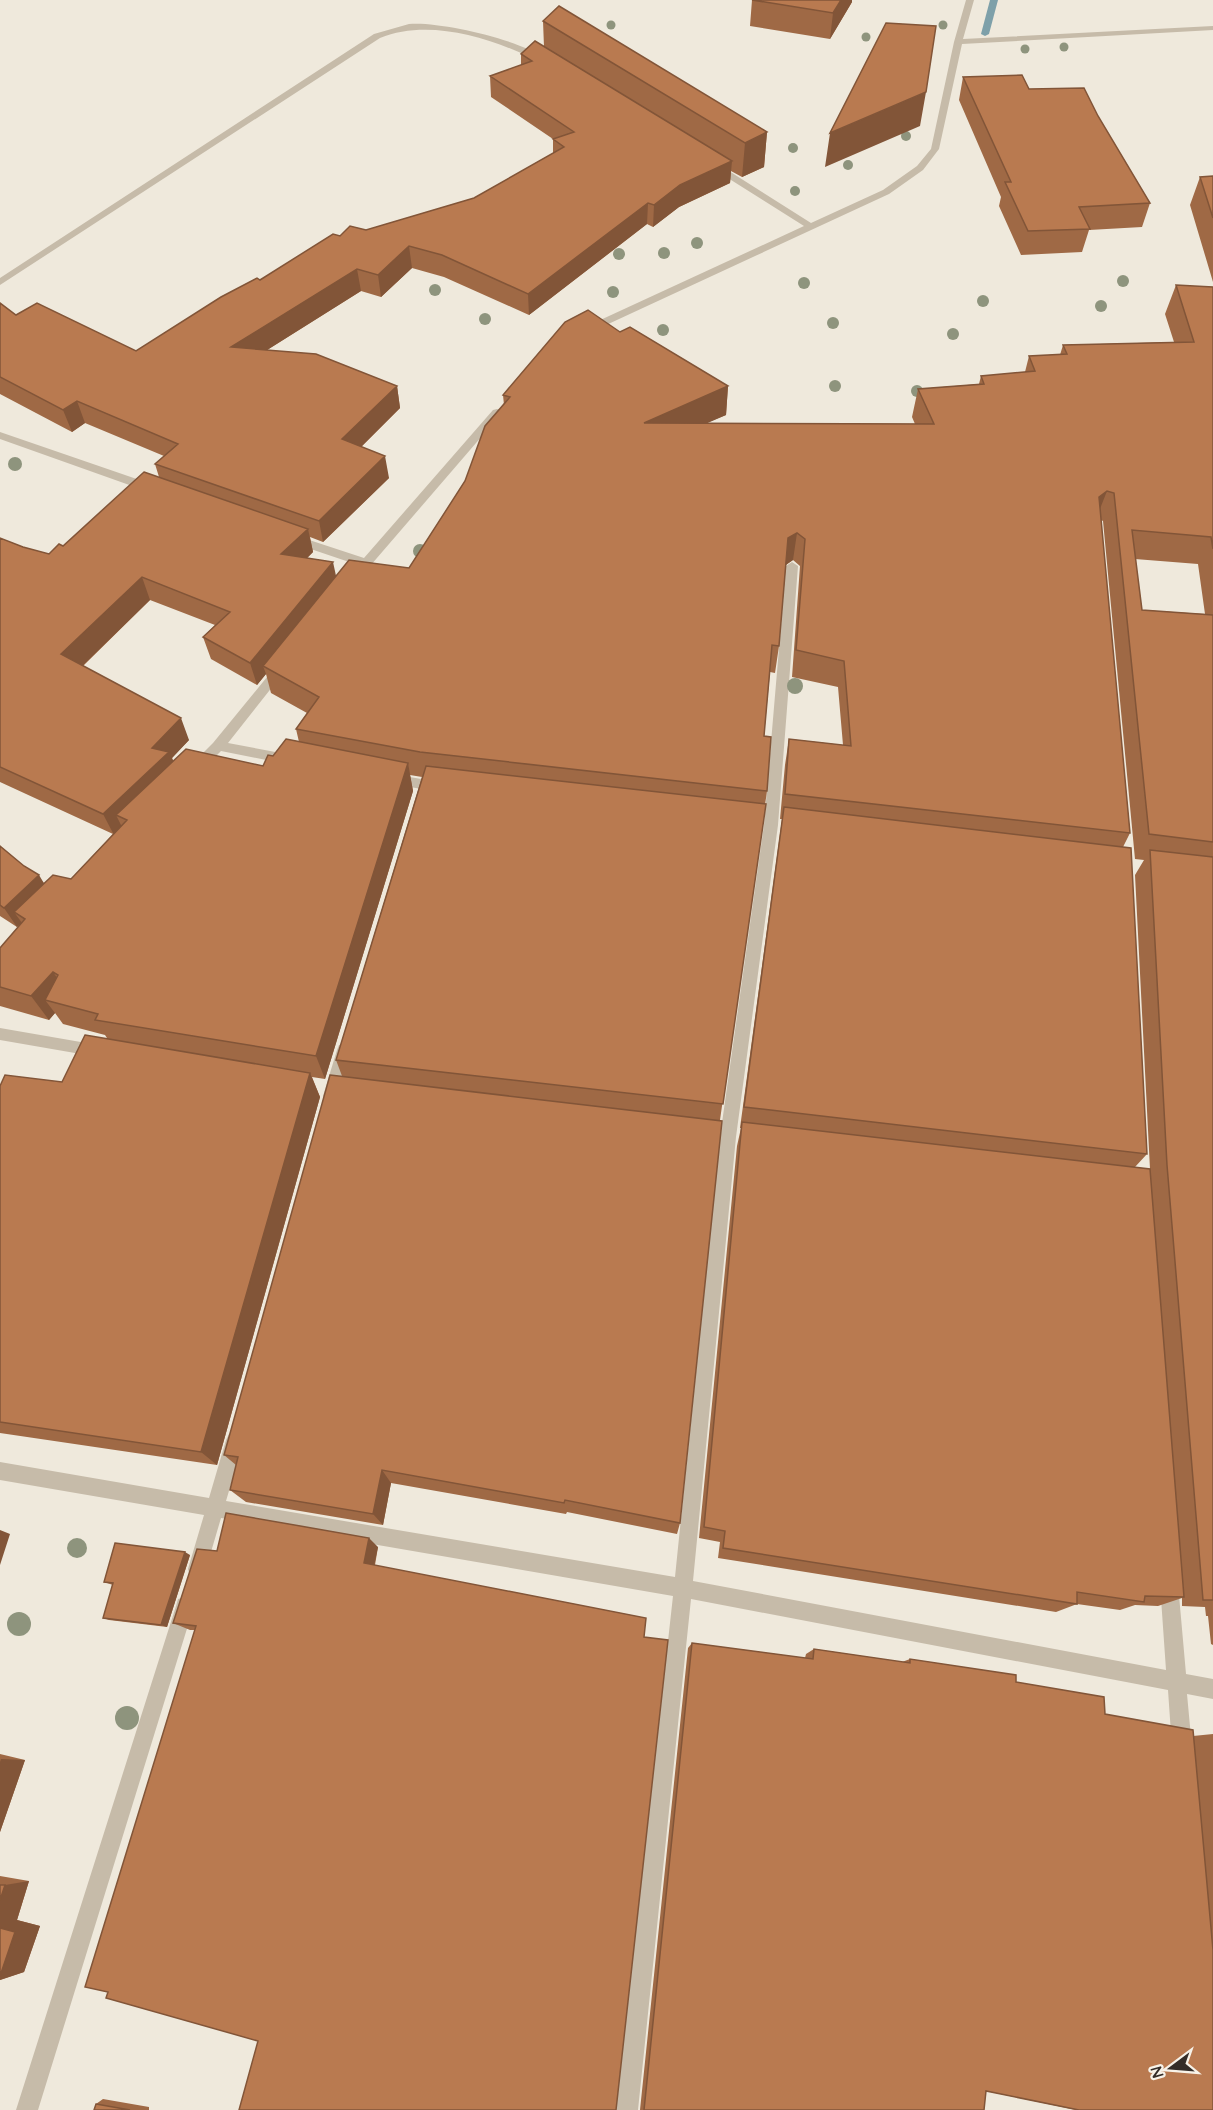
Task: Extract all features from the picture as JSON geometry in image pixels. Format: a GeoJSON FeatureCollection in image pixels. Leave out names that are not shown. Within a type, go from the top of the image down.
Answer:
{"type":"FeatureCollection","features":[{"type":"Feature","properties":{"kind":"street"},"geometry":{"type":"LineString","coordinates":[[576,336],[885,192],[920,168],[935,149],[958,42],[970,0]]}},
{"type":"Feature","properties":{"kind":"street"},"geometry":{"type":"LineString","coordinates":[[0,282],[377,36],[392,30],[413,26],[433,27],[533,54],[552,66]]}},
{"type":"Feature","properties":{"kind":"street"},"geometry":{"type":"LineString","coordinates":[[958,42],[1213,28]]}},
{"type":"Feature","properties":{"kind":"street"},"geometry":{"type":"LineString","coordinates":[[708,162],[810,226]]}},
{"type":"Feature","properties":{"kind":"street"},"geometry":{"type":"LineString","coordinates":[[343,591],[503,406]]}},
{"type":"Feature","properties":{"kind":"street"},"geometry":{"type":"LineString","coordinates":[[0,435],[166,493]]}},
{"type":"Feature","properties":{"kind":"street"},"geometry":{"type":"LineString","coordinates":[[287,536],[365,563]]}},
{"type":"Feature","properties":{"kind":"street"},"geometry":{"type":"LineString","coordinates":[[627,2110],[683,1588],[728,1137],[771,825],[792,566]]}},
{"type":"Feature","properties":{"kind":"street"},"geometry":{"type":"LineString","coordinates":[[185,778],[218,746],[284,664]]}},
{"type":"Feature","properties":{"kind":"street"},"geometry":{"type":"LineString","coordinates":[[218,746],[298,761]]}},
{"type":"Feature","properties":{"kind":"street"},"geometry":{"type":"LineString","coordinates":[[378,777],[422,791],[447,788]]}},
{"type":"Feature","properties":{"kind":"street"},"geometry":{"type":"LineString","coordinates":[[0,1034],[114,1054]]}},
{"type":"Feature","properties":{"kind":"street"},"geometry":{"type":"LineString","coordinates":[[326,1113],[348,1034]]}},
{"type":"Feature","properties":{"kind":"street"},"geometry":{"type":"LineString","coordinates":[[27,2110],[216,1507],[238,1428]]}},
{"type":"Feature","properties":{"kind":"street"},"geometry":{"type":"LineString","coordinates":[[0,1471],[683,1588],[1213,1689]]}},
{"type":"Feature","properties":{"kind":"street"},"geometry":{"type":"LineString","coordinates":[[1167,1564],[1183,1766]]}},
{"type":"Feature","properties":{"kind":"building"},"geometry":{"type":"Polygon","coordinates":[[[752,0],[841,0],[833,13],[752,0]]]}},
{"type":"Feature","properties":{"kind":"building"},"geometry":{"type":"Polygon","coordinates":[[[559,6],[767,132],[745,143],[543,21],[559,6]]]}},
{"type":"Feature","properties":{"kind":"building"},"geometry":{"type":"Polygon","coordinates":[[[886,23],[936,26],[926,92],[830,133],[886,23]]]}},
{"type":"Feature","properties":{"kind":"building"},"geometry":{"type":"Polygon","coordinates":[[[535,41],[732,161],[680,185],[654,205],[648,203],[528,294],[442,255],[409,246],[378,275],[357,269],[231,347],[316,354],[397,386],[342,439],[385,456],[319,521],[155,464],[178,444],[77,401],[63,410],[0,377],[0,303],[16,315],[37,303],[136,351],[221,297],[257,278],[260,280],[333,234],[340,236],[350,226],[366,230],[474,198],[564,147],[553,139],[574,132],[490,76],[532,61],[521,54],[535,41]]]}},
{"type":"Feature","properties":{"kind":"building"},"geometry":{"type":"Polygon","coordinates":[[[1022,75],[1029,89],[1084,88],[1150,203],[1079,207],[1090,229],[1028,231],[1005,182],[1011,182],[963,77],[1022,75]]]}},
{"type":"Feature","properties":{"kind":"building"},"geometry":{"type":"Polygon","coordinates":[[[1213,176],[1213,218],[1200,177],[1213,176]]]}},
{"type":"Feature","properties":{"kind":"building"},"geometry":{"type":"Polygon","coordinates":[[[1176,285],[1213,287],[1213,549],[1211,537],[1132,530],[1142,610],[1213,615],[1213,842],[1149,834],[1114,493],[1107,491],[1099,497],[1130,833],[785,794],[789,739],[851,746],[844,661],[796,650],[805,539],[797,533],[788,538],[779,646],[772,645],[764,736],[771,737],[767,791],[420,752],[296,729],[319,697],[263,666],[349,560],[409,568],[465,481],[485,426],[510,397],[503,395],[565,322],[588,310],[620,332],[630,327],[728,386],[644,423],[934,424],[918,389],[984,384],[981,376],[1035,371],[1029,356],[1067,354],[1063,345],[1194,342],[1176,285]]]}},
{"type":"Feature","properties":{"kind":"building"},"geometry":{"type":"Polygon","coordinates":[[[144,472],[308,529],[281,554],[333,562],[250,663],[203,637],[230,612],[142,577],[61,654],[181,718],[152,748],[169,752],[103,814],[0,767],[0,538],[49,554],[59,544],[63,546],[144,472]]]}},
{"type":"Feature","properties":{"kind":"building"},"geometry":{"type":"Polygon","coordinates":[[[286,739],[408,763],[316,1056],[95,1020],[98,1014],[45,1000],[58,975],[53,972],[31,996],[0,987],[0,948],[25,919],[14,912],[53,875],[71,879],[127,820],[116,815],[186,749],[263,766],[268,755],[273,756],[286,739]]]}},
{"type":"Feature","properties":{"kind":"building"},"geometry":{"type":"Polygon","coordinates":[[[426,766],[766,804],[723,1104],[336,1060],[426,766]]]}},
{"type":"Feature","properties":{"kind":"building"},"geometry":{"type":"Polygon","coordinates":[[[784,807],[1131,848],[1147,1154],[744,1107],[784,807]]]}},
{"type":"Feature","properties":{"kind":"building"},"geometry":{"type":"Polygon","coordinates":[[[0,846],[39,875],[4,908],[0,905],[0,846]]]}},
{"type":"Feature","properties":{"kind":"building"},"geometry":{"type":"Polygon","coordinates":[[[1150,850],[1213,857],[1213,1600],[1203,1600],[1167,1165],[1150,850]]]}},
{"type":"Feature","properties":{"kind":"building"},"geometry":{"type":"Polygon","coordinates":[[[85,1035],[310,1073],[201,1452],[0,1422],[0,1086],[5,1075],[62,1082],[85,1035]]]}},
{"type":"Feature","properties":{"kind":"building"},"geometry":{"type":"Polygon","coordinates":[[[330,1075],[722,1121],[680,1523],[565,1500],[564,1503],[382,1470],[373,1514],[230,1490],[238,1457],[224,1455],[330,1075]]]}},
{"type":"Feature","properties":{"kind":"building"},"geometry":{"type":"Polygon","coordinates":[[[742,1122],[1150,1169],[1184,1597],[1145,1596],[1144,1602],[1077,1592],[1077,1604],[723,1548],[725,1531],[704,1527],[742,1122]]]}},
{"type":"Feature","properties":{"kind":"building"},"geometry":{"type":"Polygon","coordinates":[[[226,1513],[369,1538],[364,1563],[646,1618],[644,1637],[668,1640],[616,2110],[239,2110],[258,2041],[106,1998],[108,1992],[85,1987],[196,1626],[173,1623],[197,1549],[217,1551],[226,1513]]]}},
{"type":"Feature","properties":{"kind":"building"},"geometry":{"type":"Polygon","coordinates":[[[115,1543],[185,1552],[161,1625],[103,1618],[113,1583],[104,1582],[115,1543]]]}},
{"type":"Feature","properties":{"kind":"building"},"geometry":{"type":"Polygon","coordinates":[[[692,1643],[813,1659],[814,1649],[910,1663],[910,1659],[1016,1675],[1016,1682],[1104,1697],[1105,1714],[1193,1730],[1213,1950],[1213,2110],[1079,2110],[986,2091],[984,2110],[644,2110],[692,1643]]]}},
{"type":"Feature","properties":{"kind":"building"},"geometry":{"type":"Polygon","coordinates":[[[0,1885],[5,1885],[0,1900],[0,1885]]]}},
{"type":"Feature","properties":{"kind":"building"},"geometry":{"type":"Polygon","coordinates":[[[0,1928],[15,1932],[0,1976],[0,1928]]]}},
{"type":"Feature","properties":{"kind":"building"},"geometry":{"type":"Polygon","coordinates":[[[96,2104],[130,2110],[94,2110],[96,2104]]]}},
{"type":"Feature","properties":{"kind":"waterway"},"geometry":{"type":"LineString","coordinates":[[985,34],[994,0]]}}]}
